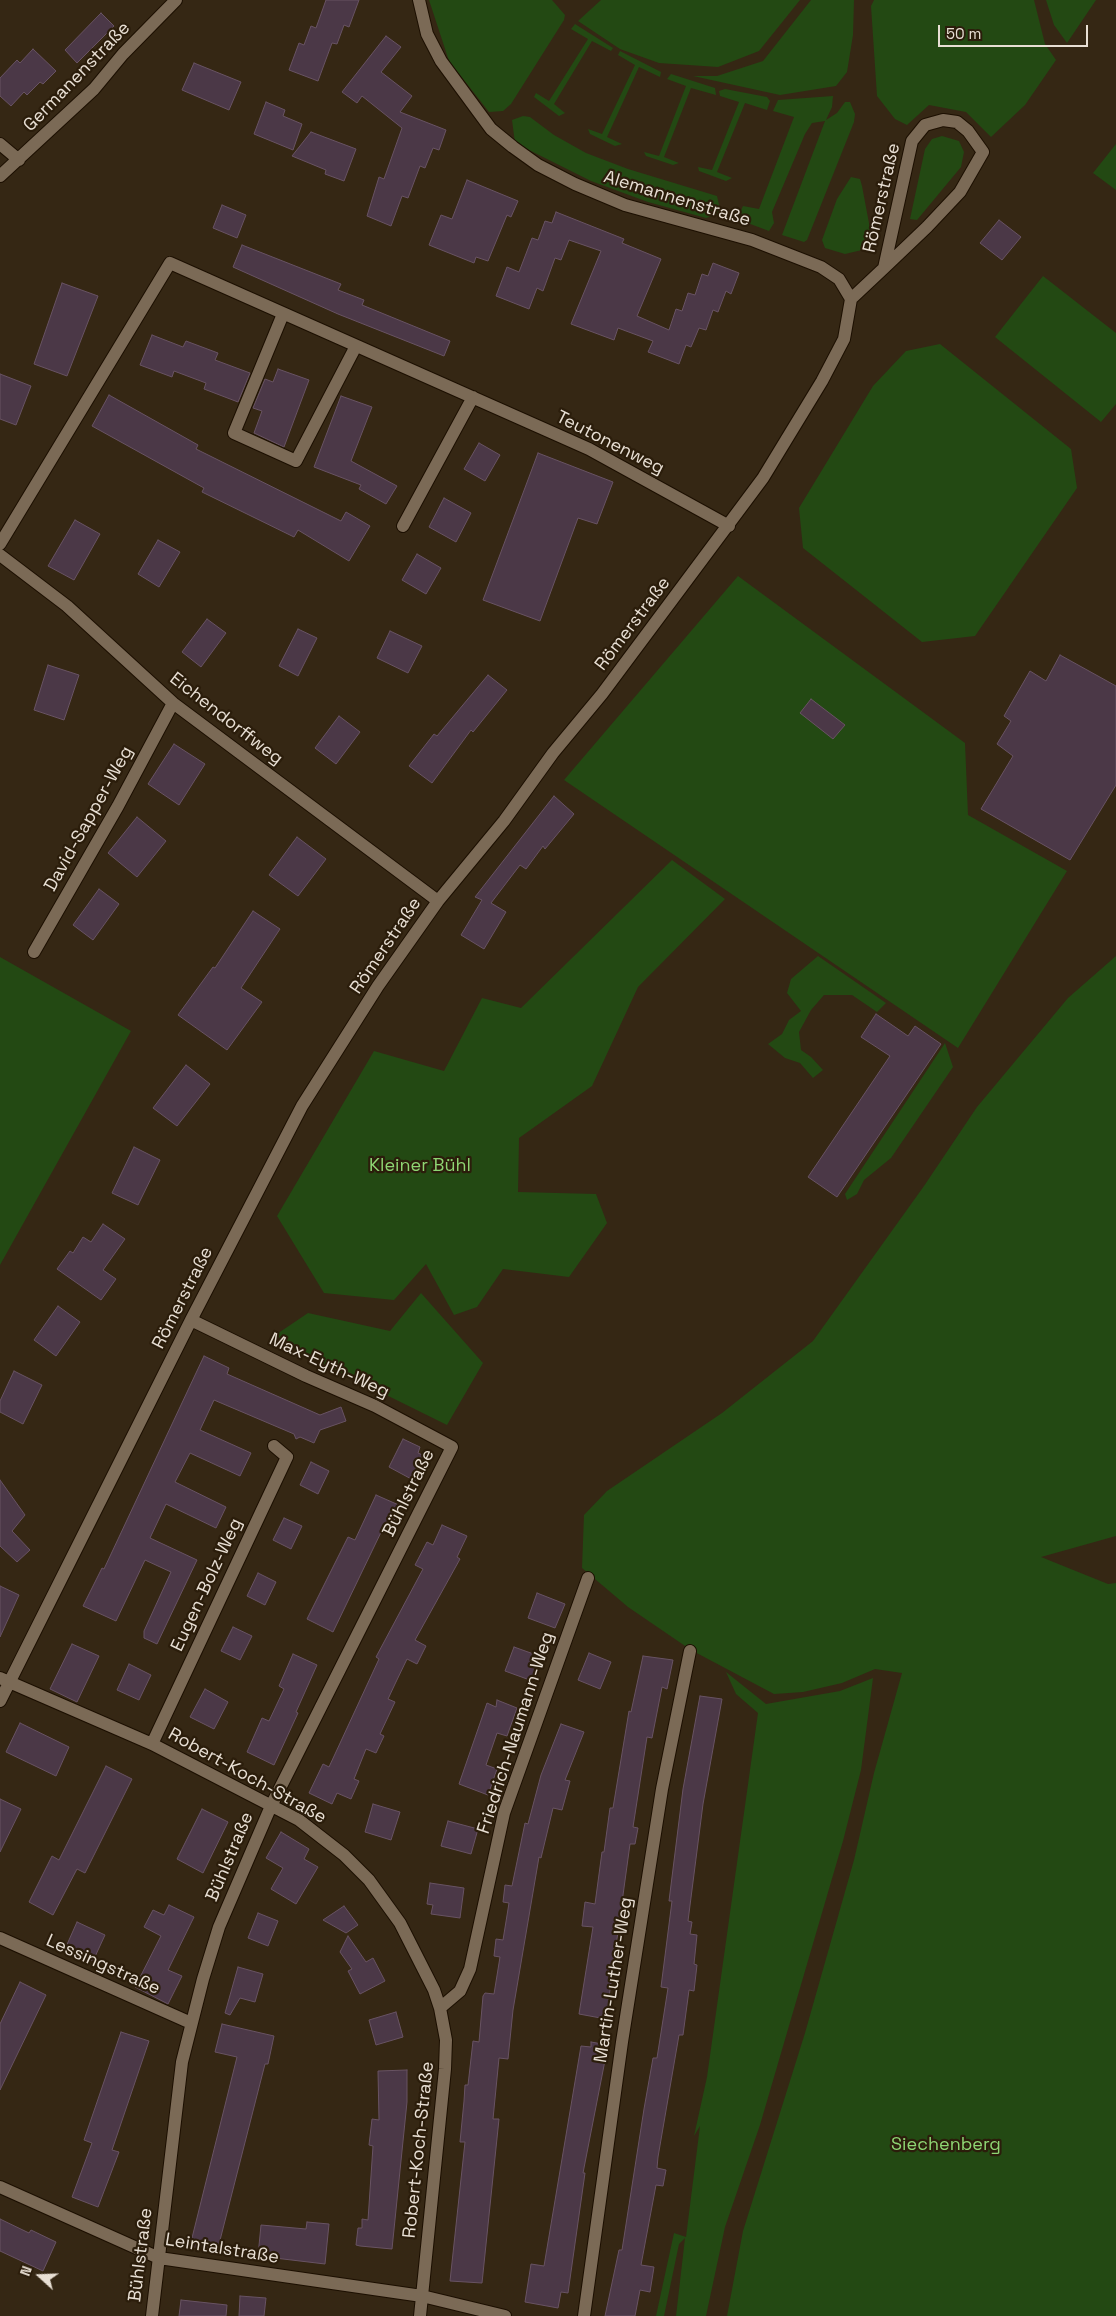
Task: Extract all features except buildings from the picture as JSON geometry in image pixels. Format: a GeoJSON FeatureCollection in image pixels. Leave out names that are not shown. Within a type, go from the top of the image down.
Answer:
{"type":"FeatureCollection","features":[{"type":"Feature","properties":{"kind":"street","name":"Germanenstraße"},"geometry":{"type":"LineString","coordinates":[[0,176],[94,89],[123,54],[176,0]]}},
{"type":"Feature","properties":{"kind":"street","name":"Alemannenstraße"},"geometry":{"type":"LineString","coordinates":[[420,0],[427,34],[441,61],[491,129],[538,165],[574,184],[625,205],[752,240],[820,267],[839,279],[851,298]]}},
{"type":"Feature","properties":{"kind":"street","name":"Römerstraße"},"geometry":{"type":"LineString","coordinates":[[0,1701],[4,1680],[302,1106],[378,986],[438,901],[504,821],[553,753],[602,694],[729,526],[788,439],[822,381],[844,339],[851,298],[884,268],[960,192],[983,152],[968,131],[957,122],[943,120],[925,126],[912,141],[884,268]]}},
{"type":"Feature","properties":{"kind":"street"},"geometry":{"type":"LineString","coordinates":[[0,144],[19,160]]}},
{"type":"Feature","properties":{"kind":"street","name":"Teutonenweg"},"geometry":{"type":"LineString","coordinates":[[0,544],[170,263],[589,449],[729,526]]}},
{"type":"Feature","properties":{"kind":"street"},"geometry":{"type":"LineString","coordinates":[[283,314],[234,433],[296,461],[356,346]]}},
{"type":"Feature","properties":{"kind":"street"},"geometry":{"type":"LineString","coordinates":[[403,526],[473,398]]}},
{"type":"Feature","properties":{"kind":"street","name":"Eichendorffweg"},"geometry":{"type":"LineString","coordinates":[[0,555],[67,606],[173,702],[438,901]]}},
{"type":"Feature","properties":{"kind":"street","name":"David-Sapper-Weg"},"geometry":{"type":"LineString","coordinates":[[34,952],[118,806],[173,702]]}},
{"type":"Feature","properties":{"kind":"street","name":"Max-Eyth-Weg"},"geometry":{"type":"LineString","coordinates":[[191,1320],[306,1376],[375,1406],[452,1447]]}},
{"type":"Feature","properties":{"kind":"street","name":"Eugen-Bolz-Weg"},"geometry":{"type":"LineString","coordinates":[[152,1744],[287,1457],[274,1446]]}},
{"type":"Feature","properties":{"kind":"street","name":"Bühlstraße"},"geometry":{"type":"LineString","coordinates":[[152,2316],[175,2113],[191,2023],[219,1927],[271,1806],[452,1447]]}},
{"type":"Feature","properties":{"kind":"street","name":"Friedrich-Naumann-Weg"},"geometry":{"type":"LineString","coordinates":[[440,2008],[460,1991],[470,1969],[504,1813],[588,1578]]}},
{"type":"Feature","properties":{"kind":"street","name":"Martin-Luther-Weg"},"geometry":{"type":"LineString","coordinates":[[584,2316],[622,2042],[660,1799],[690,1651]]}},
{"type":"Feature","properties":{"kind":"street","name":"Robert-Koch-Straße"},"geometry":{"type":"LineString","coordinates":[[4,1680],[152,1744],[298,1820],[321,1836],[369,1880],[407,1934],[440,2008],[446,2040],[446,2070],[420,2316]]}},
{"type":"Feature","properties":{"kind":"street","name":"Lessingstraße"},"geometry":{"type":"LineString","coordinates":[[0,1938],[191,2023]]}},
{"type":"Feature","properties":{"kind":"street","name":"Leintalstraße"},"geometry":{"type":"LineString","coordinates":[[0,2186],[159,2258],[422,2296]]}},
{"type":"Feature","properties":{"kind":"street"},"geometry":{"type":"LineString","coordinates":[[422,2296],[505,2316]]}},
{"type":"Feature","properties":{"kind":"green space"},"geometry":{"type":"Polygon","coordinates":[[[429,0],[552,0],[565,15],[564,20],[511,104],[503,111],[489,112],[449,61],[429,0]]]}},
{"type":"Feature","properties":{"kind":"green space"},"geometry":{"type":"Polygon","coordinates":[[[601,0],[800,0],[759,51],[718,67],[659,63],[620,49],[578,21],[601,0]]]}},
{"type":"Feature","properties":{"kind":"green space"},"geometry":{"type":"Polygon","coordinates":[[[811,0],[854,0],[853,35],[847,72],[836,86],[780,95],[693,76],[717,76],[763,61],[811,0]]]}},
{"type":"Feature","properties":{"kind":"green space"},"geometry":{"type":"Polygon","coordinates":[[[874,0],[1034,0],[1045,44],[1056,60],[1025,105],[991,137],[966,112],[929,105],[907,125],[895,119],[877,96],[871,6],[874,0]]]}},
{"type":"Feature","properties":{"kind":"green space"},"geometry":{"type":"Polygon","coordinates":[[[1046,0],[1096,0],[1067,43],[1054,25],[1046,0]]]}},
{"type":"Feature","properties":{"kind":"green space"},"geometry":{"type":"Polygon","coordinates":[[[575,24],[613,48],[611,51],[592,41],[554,104],[565,113],[559,116],[534,97],[536,93],[549,101],[588,39],[571,29],[575,24]]]}},
{"type":"Feature","properties":{"kind":"green space"},"geometry":{"type":"Polygon","coordinates":[[[620,51],[661,72],[660,77],[639,67],[607,137],[622,144],[615,146],[590,134],[588,129],[602,134],[635,65],[618,55],[620,51]]]}},
{"type":"Feature","properties":{"kind":"green space"},"geometry":{"type":"Polygon","coordinates":[[[671,74],[715,88],[716,95],[691,88],[664,157],[679,163],[673,165],[646,156],[644,152],[659,156],[686,86],[667,79],[671,74]]]}},
{"type":"Feature","properties":{"kind":"green space"},"geometry":{"type":"Polygon","coordinates":[[[725,89],[767,97],[770,101],[767,110],[745,103],[717,172],[732,178],[726,181],[699,171],[698,167],[712,170],[739,102],[720,96],[719,91],[725,89]]]}},
{"type":"Feature","properties":{"kind":"green space"},"geometry":{"type":"Polygon","coordinates":[[[833,96],[832,107],[826,120],[837,113],[845,102],[850,102],[855,114],[854,122],[807,240],[804,242],[782,235],[825,121],[812,123],[805,134],[772,212],[774,223],[769,231],[737,219],[743,206],[759,209],[794,117],[773,111],[778,100],[833,96]]]}},
{"type":"Feature","properties":{"kind":"green space"},"geometry":{"type":"Polygon","coordinates":[[[523,116],[530,117],[554,135],[586,153],[628,169],[717,196],[720,209],[719,214],[706,218],[648,202],[591,181],[515,143],[512,120],[523,116]]]}},
{"type":"Feature","properties":{"kind":"green space"},"geometry":{"type":"Polygon","coordinates":[[[942,136],[959,141],[964,152],[961,167],[917,220],[910,219],[925,149],[932,139],[942,136]]]}},
{"type":"Feature","properties":{"kind":"green space"},"geometry":{"type":"Polygon","coordinates":[[[1116,144],[1116,190],[1093,173],[1116,144]]]}},
{"type":"Feature","properties":{"kind":"green space"},"geometry":{"type":"Polygon","coordinates":[[[851,177],[860,179],[872,239],[862,250],[845,254],[825,248],[822,240],[837,199],[851,177]]]}},
{"type":"Feature","properties":{"kind":"green space"},"geometry":{"type":"Polygon","coordinates":[[[1043,276],[1116,333],[1116,404],[1101,422],[995,337],[1043,276]]]}},
{"type":"Feature","properties":{"kind":"green space"},"geometry":{"type":"Polygon","coordinates":[[[940,344],[1071,449],[1077,488],[975,636],[922,642],[803,548],[799,508],[873,386],[906,351],[940,344]]]}},
{"type":"Feature","properties":{"kind":"green space"},"geometry":{"type":"Polygon","coordinates":[[[738,576],[965,743],[968,815],[1067,871],[958,1048],[564,780],[738,576]]]}},
{"type":"Feature","properties":{"kind":"green space","name":"Kleiner Bühl"},"geometry":{"type":"Polygon","coordinates":[[[672,860],[725,899],[638,987],[592,1086],[519,1138],[518,1192],[596,1194],[607,1223],[569,1277],[503,1269],[477,1307],[454,1315],[426,1264],[394,1300],[324,1293],[277,1216],[374,1051],[444,1071],[482,998],[521,1008],[672,860]]]}},
{"type":"Feature","properties":{"kind":"green space"},"geometry":{"type":"Polygon","coordinates":[[[818,956],[886,1003],[877,1012],[852,995],[824,995],[811,1010],[799,1032],[801,1050],[811,1057],[823,1070],[813,1078],[800,1063],[785,1058],[768,1044],[782,1034],[789,1020],[801,1011],[787,993],[791,979],[818,956]]]}},
{"type":"Feature","properties":{"kind":"green space","name":"Siechenberg"},"geometry":{"type":"Polygon","coordinates":[[[1116,956],[1116,1536],[1041,1557],[1108,1584],[1116,1583],[1116,2316],[727,2316],[743,2231],[805,2033],[854,1860],[874,1773],[902,1673],[875,1669],[842,1683],[803,1692],[774,1694],[691,1650],[628,1607],[582,1568],[584,1515],[607,1491],[722,1413],[813,1341],[924,1186],[977,1107],[1068,998],[1116,956]]]}},
{"type":"Feature","properties":{"kind":"green space"},"geometry":{"type":"Polygon","coordinates":[[[0,957],[131,1031],[0,1265],[0,957]]]}},
{"type":"Feature","properties":{"kind":"green space"},"geometry":{"type":"Polygon","coordinates":[[[945,1043],[953,1067],[891,1158],[864,1180],[857,1194],[847,1200],[845,1194],[945,1043]]]}},
{"type":"Feature","properties":{"kind":"green space"},"geometry":{"type":"Polygon","coordinates":[[[421,1293],[483,1363],[447,1425],[271,1338],[308,1313],[390,1331],[421,1293]]]}},
{"type":"Feature","properties":{"kind":"green space"},"geometry":{"type":"Polygon","coordinates":[[[726,1672],[766,1704],[840,1691],[873,1678],[861,1770],[843,1841],[760,2125],[725,2227],[706,2316],[676,2316],[685,2238],[679,2244],[664,2316],[656,2316],[674,2233],[686,2237],[700,2126],[694,2136],[707,2077],[758,1713],[736,1694],[726,1672]]]}}]}
